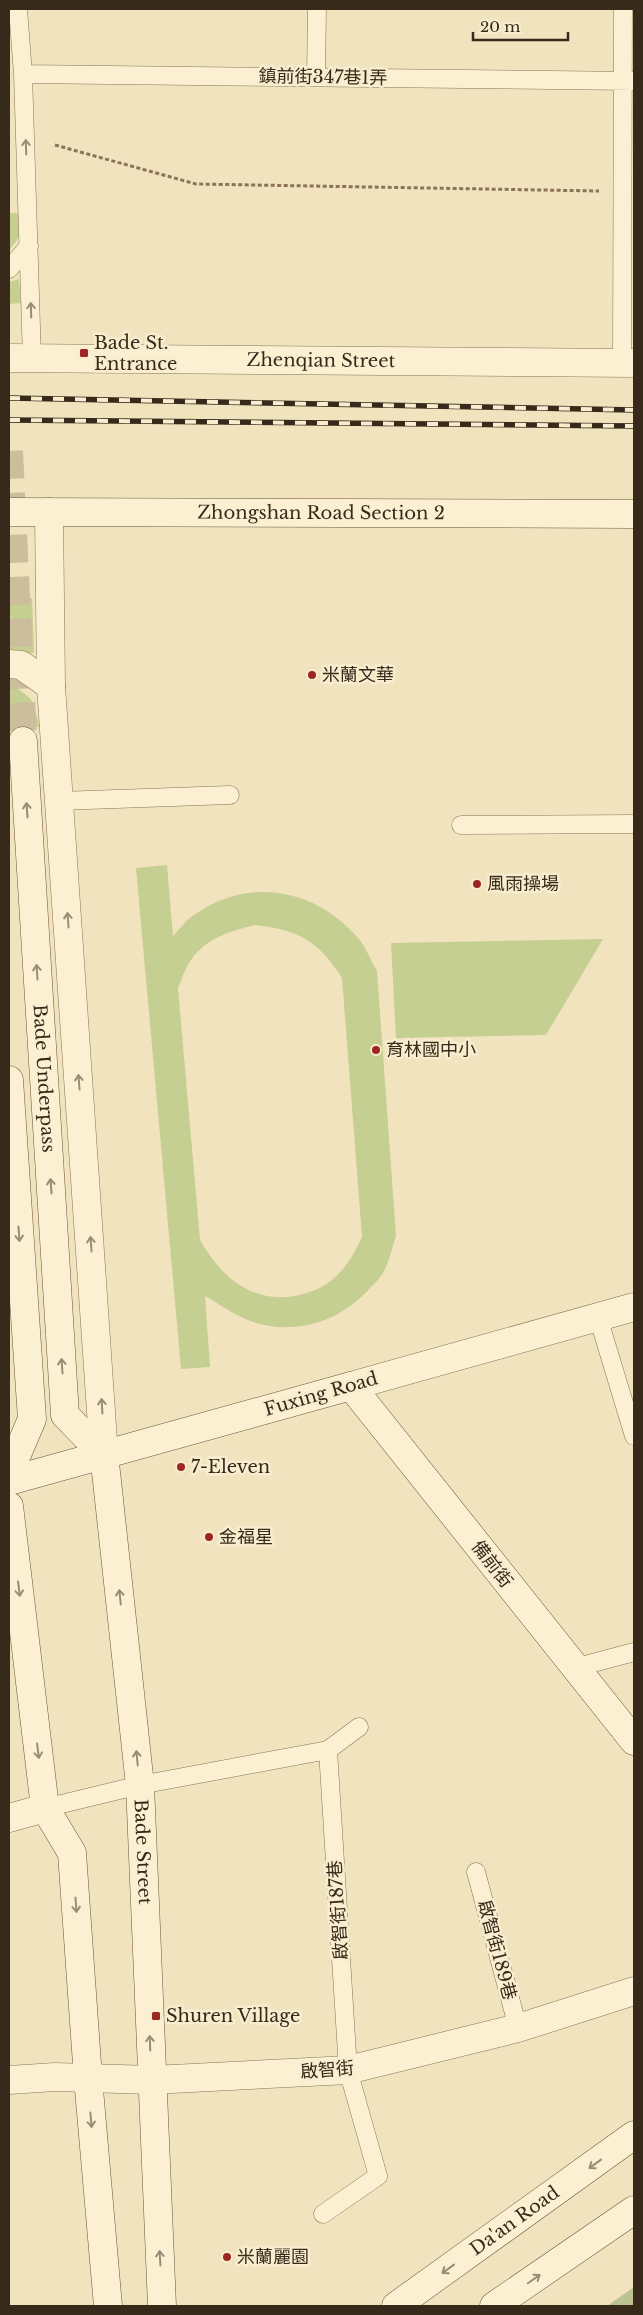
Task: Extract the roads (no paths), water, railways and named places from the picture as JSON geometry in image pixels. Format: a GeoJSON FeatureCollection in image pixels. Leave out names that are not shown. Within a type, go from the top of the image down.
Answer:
{"type":"FeatureCollection","features":[{"type":"Feature","properties":{"kind":"street","name":"Zhenqian Street"},"geometry":{"type":"LineString","coordinates":[[21,358],[628,363]]}},
{"type":"Feature","properties":{"kind":"street","name":"Zhongshan Road Section 2"},"geometry":{"type":"LineString","coordinates":[[9,512],[634,514]]}},
{"type":"Feature","properties":{"kind":"street","name":"Bade Street"},"geometry":{"type":"LineString","coordinates":[[49,512],[52,686],[104,1455],[140,1785],[162,2306]]}},
{"type":"Feature","properties":{"kind":"street"},"geometry":{"type":"LineString","coordinates":[[9,664],[21,664],[52,686]]}},
{"type":"Feature","properties":{"kind":"street","name":"Bade Underpass"},"geometry":{"type":"LineString","coordinates":[[23,741],[65,1415],[104,1455]]}},
{"type":"Feature","properties":{"kind":"street","name":"Bade Underpass"},"geometry":{"type":"LineString","coordinates":[[9,1080],[32,1419],[9,1473]]}},
{"type":"Feature","properties":{"kind":"street","name":"Fuxing Road"},"geometry":{"type":"LineString","coordinates":[[9,1482],[634,1307]]}},
{"type":"Feature","properties":{"kind":"street","name":"備前街"},"geometry":{"type":"LineString","coordinates":[[351,1386],[634,1741]]}},
{"type":"Feature","properties":{"kind":"street"},"geometry":{"type":"LineString","coordinates":[[9,1506],[46,1808],[72,1853],[88,2078],[108,2306]]}},
{"type":"Feature","properties":{"kind":"street"},"geometry":{"type":"LineString","coordinates":[[9,1818],[46,1808]]}},
{"type":"Feature","properties":{"kind":"street","name":"啟智街"},"geometry":{"type":"LineString","coordinates":[[9,2080],[88,2078],[152,2080],[348,2070],[518,2028],[634,1991]]}},
{"type":"Feature","properties":{"kind":"street","name":"Da'an Road"},"geometry":{"type":"LineString","coordinates":[[396,2306],[634,2135]]}},
{"type":"Feature","properties":{"kind":"street"},"geometry":{"type":"LineString","coordinates":[[494,2306],[634,2210]]}},
{"type":"Feature","properties":{"kind":"lane"},"geometry":{"type":"LineString","coordinates":[[18,9],[23,74],[29,246],[21,358]]}},
{"type":"Feature","properties":{"kind":"lane"},"geometry":{"type":"LineString","coordinates":[[316,77],[317,9]]}},
{"type":"Feature","properties":{"kind":"lane"},"geometry":{"type":"LineString","coordinates":[[623,9],[629,81],[622,191],[628,363]]}},
{"type":"Feature","properties":{"kind":"lane","name":"鎮前街347巷1弄"},"geometry":{"type":"LineString","coordinates":[[23,74],[629,81]]}},
{"type":"Feature","properties":{"kind":"lane"},"geometry":{"type":"LineString","coordinates":[[9,269],[29,246]]}},
{"type":"Feature","properties":{"kind":"lane"},"geometry":{"type":"LineString","coordinates":[[59,801],[230,795]]}},
{"type":"Feature","properties":{"kind":"lane"},"geometry":{"type":"LineString","coordinates":[[461,825],[634,824]]}},
{"type":"Feature","properties":{"kind":"lane"},"geometry":{"type":"LineString","coordinates":[[598,1317],[634,1436]]}},
{"type":"Feature","properties":{"kind":"lane"},"geometry":{"type":"LineString","coordinates":[[574,1668],[634,1652]]}},
{"type":"Feature","properties":{"kind":"lane"},"geometry":{"type":"LineString","coordinates":[[46,1808],[140,1785],[328,1750],[359,1727]]}},
{"type":"Feature","properties":{"kind":"lane","name":"啟智街187巷"},"geometry":{"type":"LineString","coordinates":[[322,2214],[378,2176],[348,2070],[328,1750]]}},
{"type":"Feature","properties":{"kind":"lane","name":"啟智街189巷"},"geometry":{"type":"LineString","coordinates":[[476,1872],[518,2028]]}},
{"type":"Feature","properties":{"kind":"tunnel"},"geometry":{"type":"LineString","coordinates":[[9,451],[23,741]]}},
{"type":"Feature","properties":{"kind":"railway"},"geometry":{"type":"LineString","coordinates":[[9,398],[634,410]]}},
{"type":"Feature","properties":{"kind":"railway"},"geometry":{"type":"LineString","coordinates":[[9,420],[634,426]]}},
{"type":"Feature","properties":{"kind":"place","name":"Bade St. Entrance"},"geometry":{"type":"Point","coordinates":[84,353]}},
{"type":"Feature","properties":{"kind":"place","name":"米蘭文華"},"geometry":{"type":"Point","coordinates":[312,675]}},
{"type":"Feature","properties":{"kind":"place","name":"風雨操場"},"geometry":{"type":"Point","coordinates":[477,884]}},
{"type":"Feature","properties":{"kind":"place","name":"育林國中小"},"geometry":{"type":"Point","coordinates":[376,1050]}},
{"type":"Feature","properties":{"kind":"place","name":"7-Eleven"},"geometry":{"type":"Point","coordinates":[181,1467]}},
{"type":"Feature","properties":{"kind":"place","name":"金福星"},"geometry":{"type":"Point","coordinates":[209,1537]}},
{"type":"Feature","properties":{"kind":"place","name":"Shuren Village"},"geometry":{"type":"Point","coordinates":[156,2016]}},
{"type":"Feature","properties":{"kind":"place","name":"米蘭麗園"},"geometry":{"type":"Point","coordinates":[227,2257]}}]}
